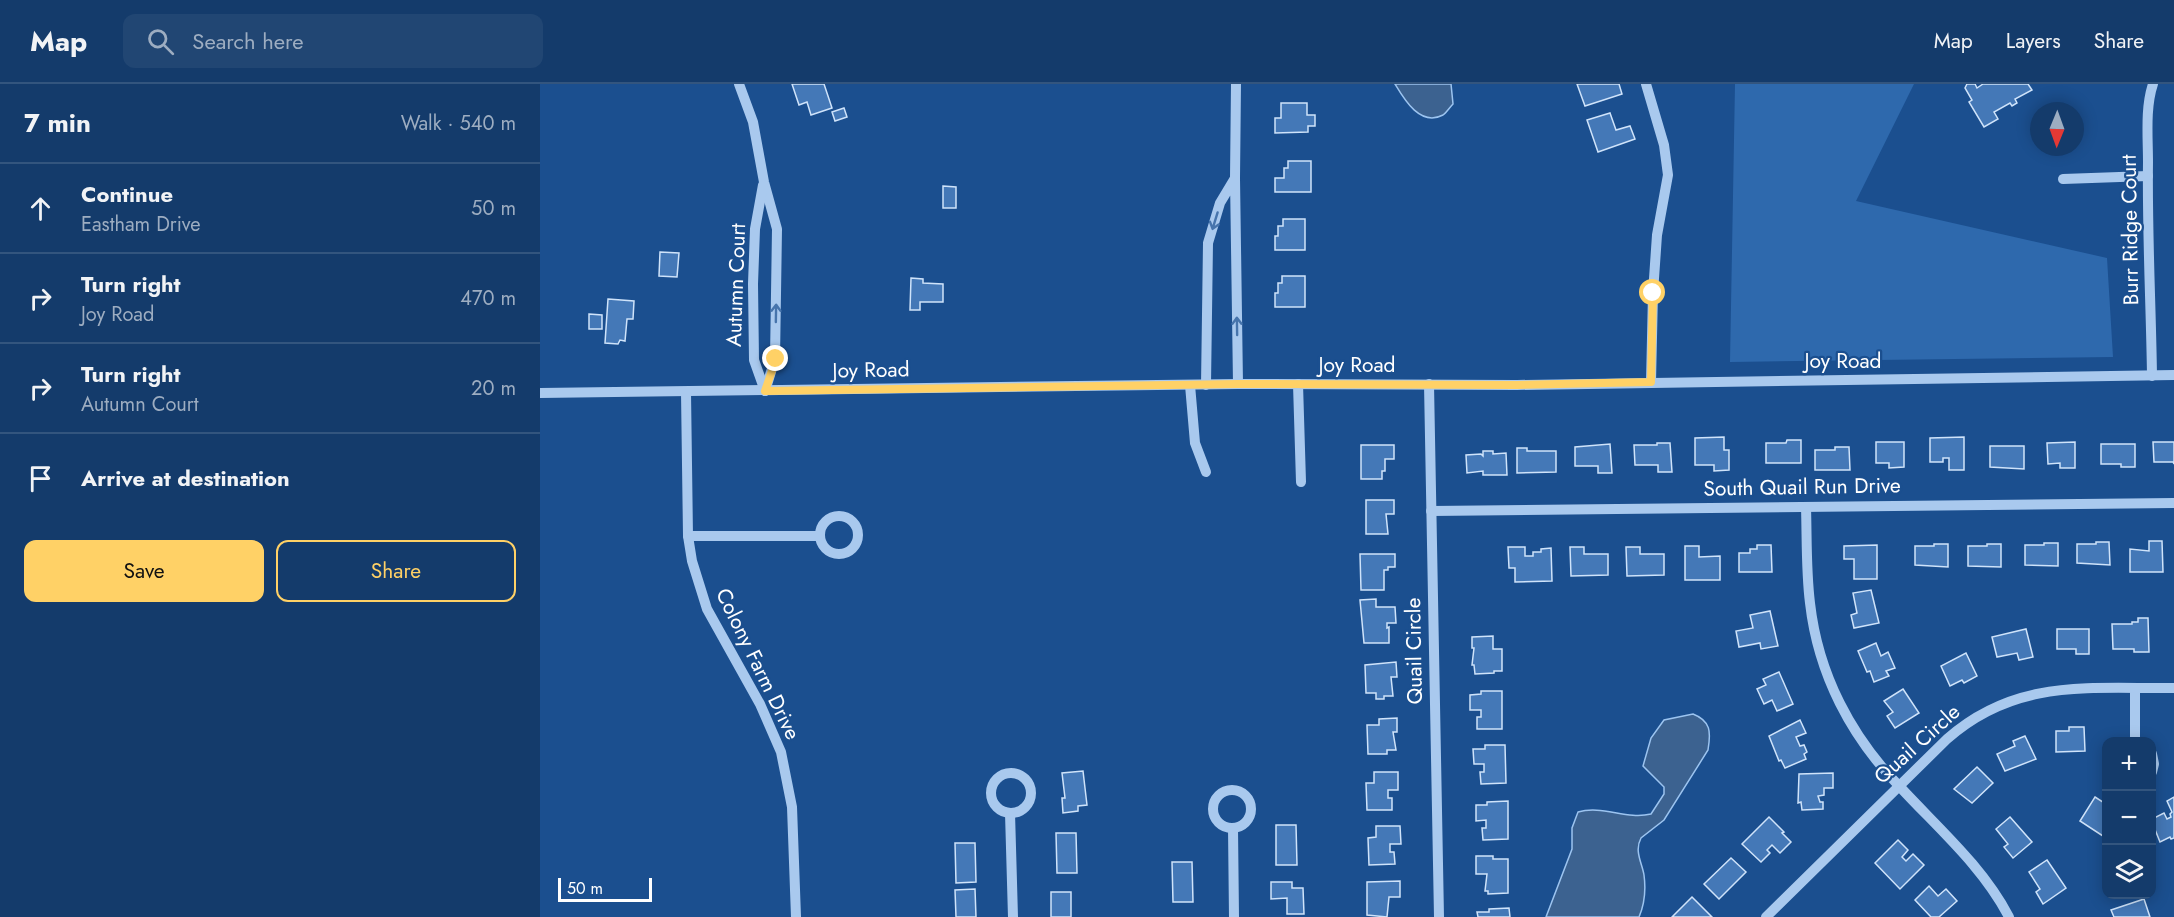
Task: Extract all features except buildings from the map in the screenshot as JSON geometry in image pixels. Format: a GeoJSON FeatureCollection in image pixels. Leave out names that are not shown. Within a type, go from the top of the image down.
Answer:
{"type":"FeatureCollection","features":[{"type":"Feature","properties":{"kind":"street","name":"Autumn Court"},"geometry":{"type":"LineString","coordinates":[[739,84],[753,122],[764,182],[777,229],[776,359],[765,391]]}},
{"type":"Feature","properties":{"kind":"street"},"geometry":{"type":"LineString","coordinates":[[1236,84],[1238,384]]}},
{"type":"Feature","properties":{"kind":"street"},"geometry":{"type":"LineString","coordinates":[[1646,84],[1664,145],[1668,175],[1657,235],[1651,382]]}},
{"type":"Feature","properties":{"kind":"street","name":"Burr Ridge Court"},"geometry":{"type":"LineString","coordinates":[[2152,376],[2148,122],[2153,84]]}},
{"type":"Feature","properties":{"kind":"street"},"geometry":{"type":"LineString","coordinates":[[2063,179],[2148,176]]}},
{"type":"Feature","properties":{"kind":"street"},"geometry":{"type":"LineString","coordinates":[[1206,385],[1208,243],[1220,203],[1235,178]]}},
{"type":"Feature","properties":{"kind":"street","name":"Autumn Court"},"geometry":{"type":"LineString","coordinates":[[764,182],[755,229],[753,284],[754,360],[765,391]]}},
{"type":"Feature","properties":{"kind":"street","name":"Joy Road"},"geometry":{"type":"LineString","coordinates":[[540,393],[1238,384],[1517,385],[2174,375]]}},
{"type":"Feature","properties":{"kind":"street"},"geometry":{"type":"LineString","coordinates":[[1298,384],[1301,482]]}},
{"type":"Feature","properties":{"kind":"street","name":"Quail Circle"},"geometry":{"type":"LineString","coordinates":[[1429,384],[1439,917]]}},
{"type":"Feature","properties":{"kind":"street"},"geometry":{"type":"LineString","coordinates":[[1190,385],[1195,443],[1206,472]]}},
{"type":"Feature","properties":{"kind":"street","name":"Colony Farm Drive"},"geometry":{"type":"LineString","coordinates":[[686,392],[688,536],[692,561],[707,609],[770,723],[781,752],[792,807],[796,917]]}},
{"type":"Feature","properties":{"kind":"street","name":"South Quail Run Drive"},"geometry":{"type":"LineString","coordinates":[[1431,511],[2174,503]]}},
{"type":"Feature","properties":{"kind":"street"},"geometry":{"type":"LineString","coordinates":[[1806,507],[1810,603],[1815,636],[1836,698],[1852,727],[1881,767],[1983,876],[2009,917]]}},
{"type":"Feature","properties":{"kind":"street"},"geometry":{"type":"LineString","coordinates":[[688,536],[819,536]]}},
{"type":"Feature","properties":{"kind":"street"},"geometry":{"type":"LineString","coordinates":[[2135,688],[2135,737]]}},
{"type":"Feature","properties":{"kind":"street","name":"Quail Circle"},"geometry":{"type":"LineString","coordinates":[[1766,917],[1957,730],[1978,715],[2025,695],[2051,690],[2174,688]]}},
{"type":"Feature","properties":{"kind":"street"},"geometry":{"type":"LineString","coordinates":[[1010,813],[1013,917]]}},
{"type":"Feature","properties":{"kind":"street"},"geometry":{"type":"LineString","coordinates":[[1233,828],[1234,917]]}},
{"type":"Feature","properties":{"kind":"shaded area"},"geometry":{"type":"Polygon","coordinates":[[[1395,84],[1451,84],[1453,104],[1443,115],[1435,118],[1427,117],[1408,104],[1395,84]]]}},
{"type":"Feature","properties":{"kind":"shaded area"},"geometry":{"type":"Polygon","coordinates":[[[1735,84],[1914,84],[1856,201],[2107,258],[2113,357],[1730,362],[1735,84]]]}},
{"type":"Feature","properties":{"kind":"shaded area"},"geometry":{"type":"Polygon","coordinates":[[[1693,714],[1703,720],[1708,728],[1708,750],[1664,820],[1641,838],[1638,852],[1644,875],[1645,891],[1639,917],[1546,917],[1572,849],[1572,828],[1578,812],[1596,810],[1633,815],[1651,814],[1664,794],[1664,787],[1643,766],[1651,738],[1664,720],[1693,714]]]}},
{"type":"Feature","properties":{"kind":"route"},"geometry":{"type":"LineString","coordinates":[[776,359],[765,391],[1238,384],[1517,385],[1651,382],[1653,293]]}}]}
